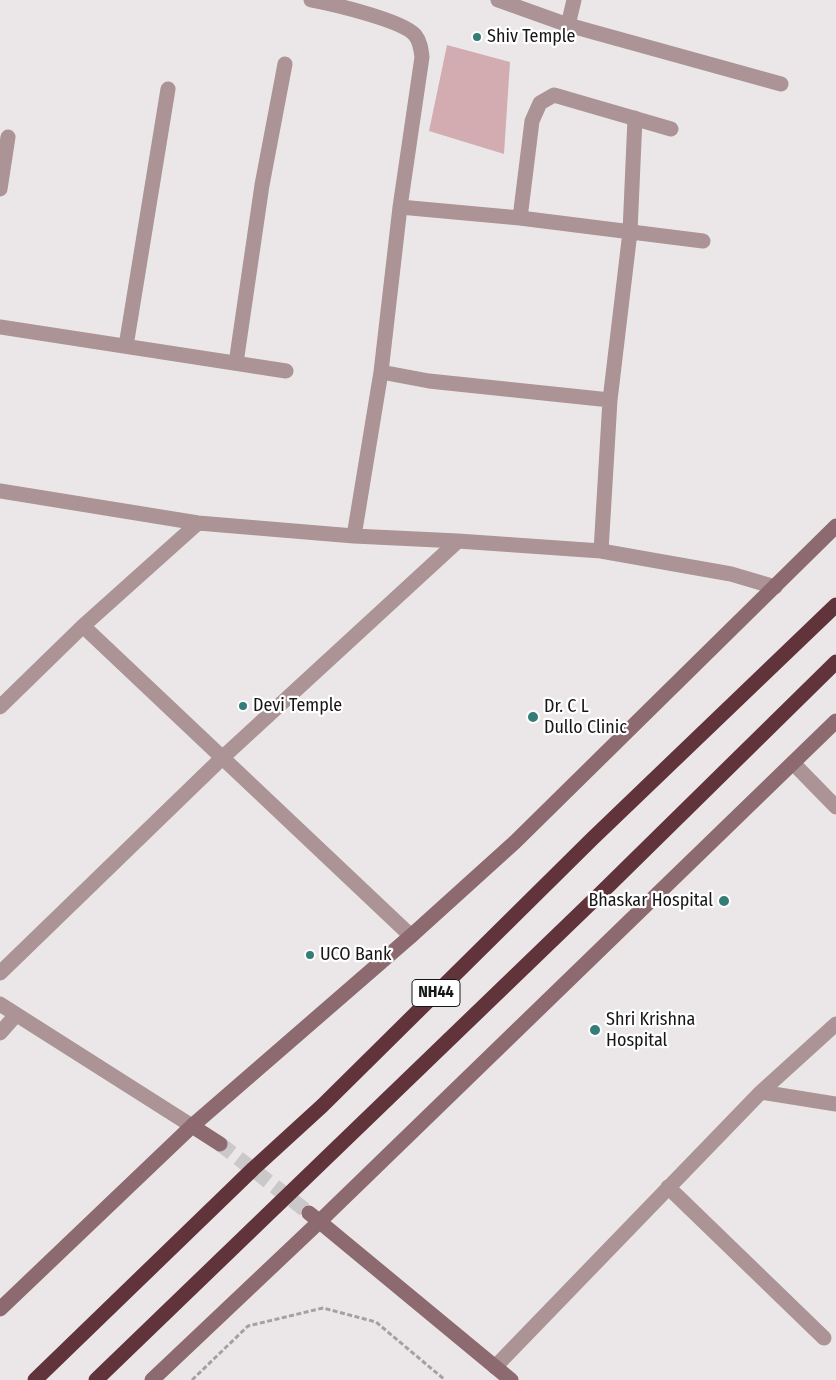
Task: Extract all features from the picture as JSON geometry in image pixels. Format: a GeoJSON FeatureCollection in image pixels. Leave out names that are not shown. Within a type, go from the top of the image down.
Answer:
{"type":"FeatureCollection","features":[{"type":"Feature","properties":{"kind":"highway","name":"NH44"},"geometry":{"type":"LineString","coordinates":[[34,1380],[252,1168],[322,1106],[592,839],[836,606]]}},
{"type":"Feature","properties":{"kind":"highway","name":"NH44"},"geometry":{"type":"LineString","coordinates":[[96,1380],[585,909],[836,662]]}},
{"type":"Feature","properties":{"kind":"street"},"geometry":{"type":"LineString","coordinates":[[311,0],[344,3],[414,33],[419,42],[422,57],[400,207],[381,372],[354,536]]}},
{"type":"Feature","properties":{"kind":"street"},"geometry":{"type":"LineString","coordinates":[[498,0],[568,25],[781,84]]}},
{"type":"Feature","properties":{"kind":"street"},"geometry":{"type":"LineString","coordinates":[[568,25],[574,0]]}},
{"type":"Feature","properties":{"kind":"street"},"geometry":{"type":"LineString","coordinates":[[236,362],[262,185],[285,64]]}},
{"type":"Feature","properties":{"kind":"street"},"geometry":{"type":"LineString","coordinates":[[126,346],[168,89]]}},
{"type":"Feature","properties":{"kind":"street"},"geometry":{"type":"LineString","coordinates":[[520,218],[532,121],[540,103],[554,95],[671,128]]}},
{"type":"Feature","properties":{"kind":"street"},"geometry":{"type":"LineString","coordinates":[[600,551],[610,400],[630,232],[635,118]]}},
{"type":"Feature","properties":{"kind":"street"},"geometry":{"type":"LineString","coordinates":[[0,189],[8,137]]}},
{"type":"Feature","properties":{"kind":"street"},"geometry":{"type":"LineString","coordinates":[[400,207],[520,218],[703,241]]}},
{"type":"Feature","properties":{"kind":"street"},"geometry":{"type":"LineString","coordinates":[[0,327],[286,371]]}},
{"type":"Feature","properties":{"kind":"street"},"geometry":{"type":"LineString","coordinates":[[381,372],[429,381],[610,400]]}},
{"type":"Feature","properties":{"kind":"street"},"geometry":{"type":"LineString","coordinates":[[0,491],[198,523],[354,536],[458,540],[600,551],[731,574],[775,587]]}},
{"type":"Feature","properties":{"kind":"street"},"geometry":{"type":"LineString","coordinates":[[0,707],[83,626],[198,523]]}},
{"type":"Feature","properties":{"kind":"street"},"geometry":{"type":"LineString","coordinates":[[0,1309],[192,1126],[411,936],[515,842],[836,526]]}},
{"type":"Feature","properties":{"kind":"street"},"geometry":{"type":"LineString","coordinates":[[0,973],[222,758],[458,540]]}},
{"type":"Feature","properties":{"kind":"street"},"geometry":{"type":"LineString","coordinates":[[83,626],[411,936]]}},
{"type":"Feature","properties":{"kind":"street"},"geometry":{"type":"LineString","coordinates":[[152,1380],[314,1218],[836,721]]}},
{"type":"Feature","properties":{"kind":"street"},"geometry":{"type":"LineString","coordinates":[[793,763],[836,807]]}},
{"type":"Feature","properties":{"kind":"street"},"geometry":{"type":"LineString","coordinates":[[0,1004],[220,1144]]}},
{"type":"Feature","properties":{"kind":"street"},"geometry":{"type":"LineString","coordinates":[[0,1032],[16,1015]]}},
{"type":"Feature","properties":{"kind":"street"},"geometry":{"type":"LineString","coordinates":[[495,1367],[761,1092],[836,1024]]}},
{"type":"Feature","properties":{"kind":"street"},"geometry":{"type":"LineString","coordinates":[[761,1092],[836,1104]]}},
{"type":"Feature","properties":{"kind":"street"},"geometry":{"type":"LineString","coordinates":[[668,1187],[824,1338]]}},
{"type":"Feature","properties":{"kind":"street"},"geometry":{"type":"LineString","coordinates":[[314,1218],[511,1380]]}},
{"type":"Feature","properties":{"kind":"path"},"geometry":{"type":"LineString","coordinates":[[192,1380],[248,1326],[323,1308],[376,1322],[445,1380]]}},
{"type":"Feature","properties":{"kind":"shaded area"},"geometry":{"type":"Polygon","coordinates":[[[447,45],[510,62],[504,154],[429,131],[447,45]]]}},
{"type":"Feature","properties":{"kind":"tunnel"},"geometry":{"type":"LineString","coordinates":[[220,1144],[309,1213]]}},
{"type":"Feature","properties":{"kind":"place","name":"Shiv Temple"},"geometry":{"type":"Point","coordinates":[477,37]}},
{"type":"Feature","properties":{"kind":"place","name":"Devi Temple"},"geometry":{"type":"Point","coordinates":[243,706]}},
{"type":"Feature","properties":{"kind":"place","name":"Dr. C L Dullo Clinic"},"geometry":{"type":"Point","coordinates":[533,717]}},
{"type":"Feature","properties":{"kind":"place","name":"Bhaskar Hospital"},"geometry":{"type":"Point","coordinates":[724,901]}},
{"type":"Feature","properties":{"kind":"place","name":"UCO Bank"},"geometry":{"type":"Point","coordinates":[310,955]}},
{"type":"Feature","properties":{"kind":"place","name":"Shri Krishna Hospital"},"geometry":{"type":"Point","coordinates":[595,1030]}}]}
